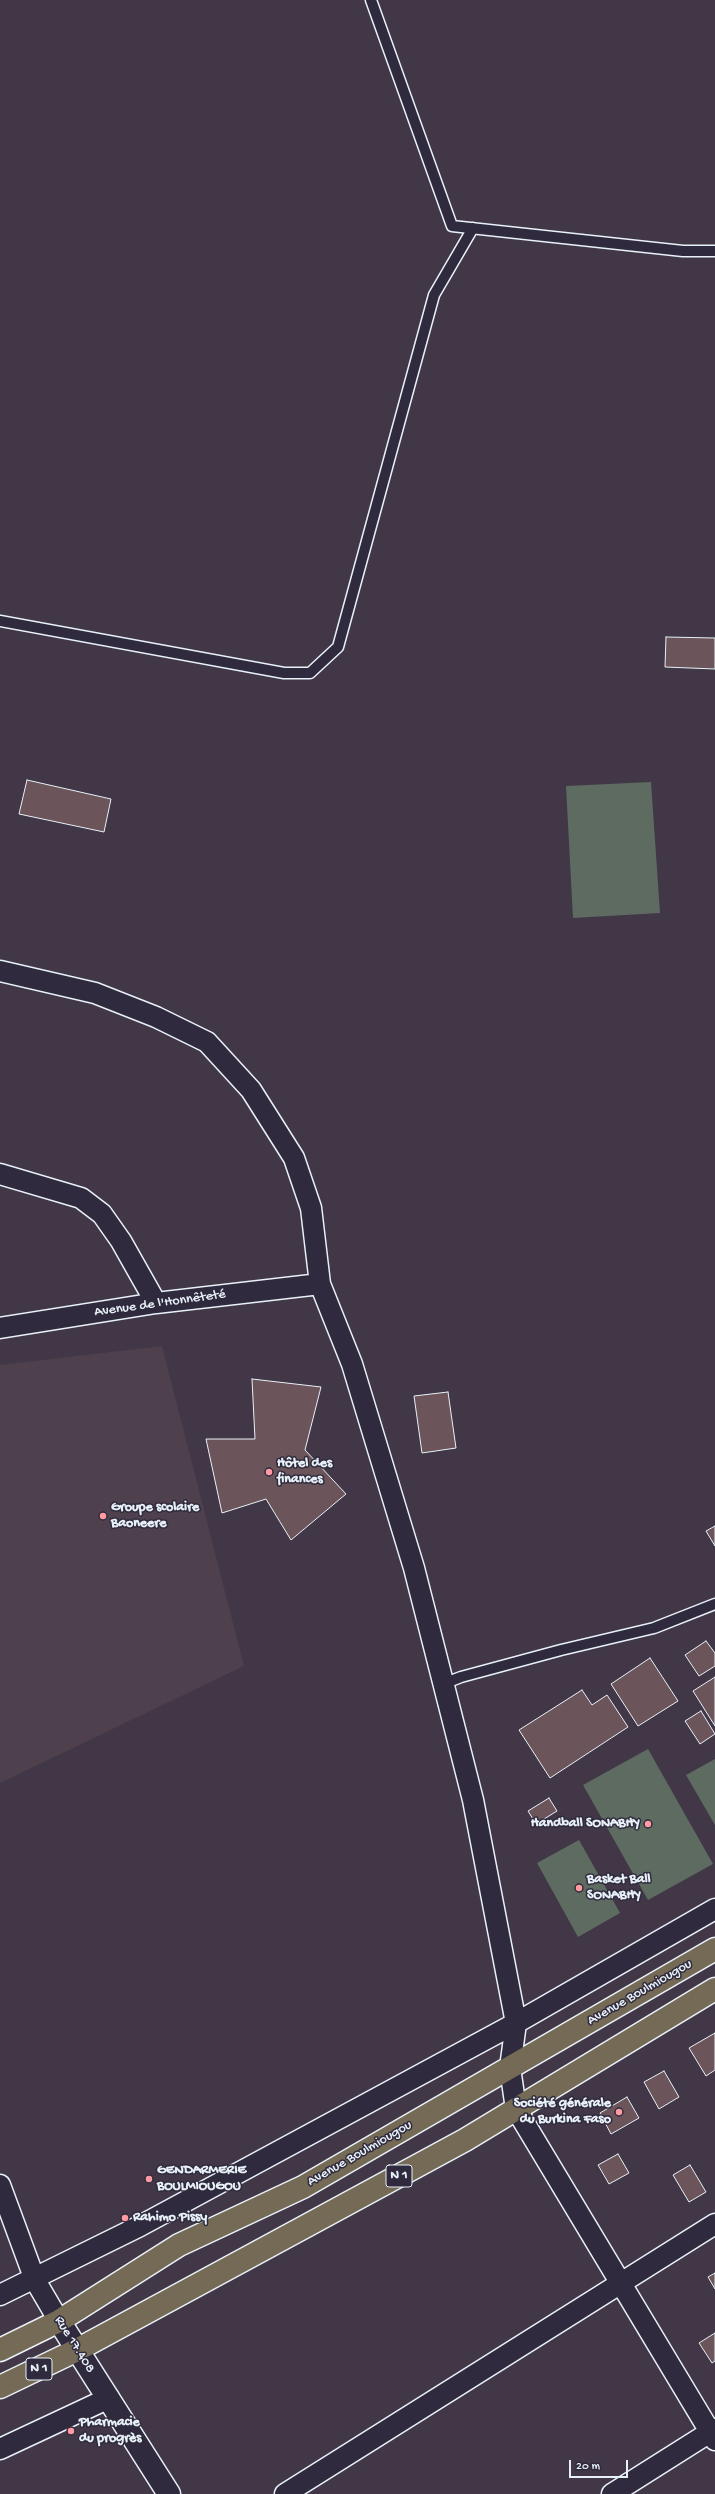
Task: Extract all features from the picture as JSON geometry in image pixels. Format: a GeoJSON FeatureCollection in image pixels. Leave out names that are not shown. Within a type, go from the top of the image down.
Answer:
{"type":"FeatureCollection","features":[{"type":"Feature","properties":{"kind":"highway","name":"Avenue Boulmiougou"},"geometry":{"type":"LineString","coordinates":[[0,2350],[59,2321],[179,2245],[303,2187],[715,1950]]}},
{"type":"Feature","properties":{"kind":"highway","name":"N 1"},"geometry":{"type":"LineString","coordinates":[[0,2387],[77,2350],[451,2148],[715,1989]]}},
{"type":"Feature","properties":{"kind":"street"},"geometry":{"type":"LineString","coordinates":[[0,971],[95,992],[156,1017],[207,1042],[251,1090],[294,1158],[311,1208],[320,1284],[352,1364],[414,1568],[472,1800],[516,2023],[510,2068],[516,2109],[713,2434],[612,2494]]}},
{"type":"Feature","properties":{"kind":"street"},"geometry":{"type":"LineString","coordinates":[[0,1174],[81,1198],[102,1214],[121,1241],[156,1303]]}},
{"type":"Feature","properties":{"kind":"street","name":"Avenue de l'Honnêteté"},"geometry":{"type":"LineString","coordinates":[[0,1328],[156,1303],[320,1284]]}},
{"type":"Feature","properties":{"kind":"street"},"geometry":{"type":"LineString","coordinates":[[0,2296],[35,2280],[154,2218],[516,2023],[715,1908]]}},
{"type":"Feature","properties":{"kind":"street","name":"Rue 17.408"},"geometry":{"type":"LineString","coordinates":[[0,2185],[35,2280],[77,2350],[169,2494]]}},
{"type":"Feature","properties":{"kind":"street"},"geometry":{"type":"LineString","coordinates":[[285,2494],[715,2224]]}},
{"type":"Feature","properties":{"kind":"street"},"geometry":{"type":"LineString","coordinates":[[0,2448],[109,2398]]}},
{"type":"Feature","properties":{"kind":"lane"},"geometry":{"type":"LineString","coordinates":[[371,0],[452,226],[683,250],[715,251]]}},
{"type":"Feature","properties":{"kind":"lane"},"geometry":{"type":"LineString","coordinates":[[0,621],[284,673],[310,673],[338,647],[434,295],[473,228]]}},
{"type":"Feature","properties":{"kind":"lane"},"geometry":{"type":"LineString","coordinates":[[443,1684],[461,1677],[561,1650],[654,1628],[715,1604]]}},
{"type":"Feature","properties":{"kind":"shaded area","name":"Groupe scolaire Baoneere"},"geometry":{"type":"Polygon","coordinates":[[[162,1346],[244,1666],[0,1783],[0,1365],[162,1346]]]}},
{"type":"Feature","properties":{"kind":"green space"},"geometry":{"type":"Polygon","coordinates":[[[651,782],[660,913],[573,918],[566,786],[651,782]]]}},
{"type":"Feature","properties":{"kind":"green space","name":"Handball SONABHY"},"geometry":{"type":"Polygon","coordinates":[[[648,1749],[713,1864],[648,1900],[583,1785],[648,1749]]]}},
{"type":"Feature","properties":{"kind":"green space"},"geometry":{"type":"Polygon","coordinates":[[[715,1759],[715,1825],[686,1775],[715,1759]]]}},
{"type":"Feature","properties":{"kind":"green space","name":"Basket Ball SONABHY"},"geometry":{"type":"Polygon","coordinates":[[[579,1840],[620,1913],[578,1937],[537,1863],[579,1840]]]}},
{"type":"Feature","properties":{"kind":"building"},"geometry":{"type":"Polygon","coordinates":[[[666,637],[715,638],[715,669],[665,667],[666,637]]]}},
{"type":"Feature","properties":{"kind":"building"},"geometry":{"type":"Polygon","coordinates":[[[27,780],[111,799],[104,832],[19,814],[27,780]]]}},
{"type":"Feature","properties":{"kind":"building","name":"Hôtel des finances"},"geometry":{"type":"Polygon","coordinates":[[[252,1379],[321,1387],[305,1450],[346,1494],[291,1540],[266,1499],[222,1513],[206,1439],[255,1439],[252,1379]]]}},
{"type":"Feature","properties":{"kind":"building"},"geometry":{"type":"Polygon","coordinates":[[[448,1392],[456,1448],[422,1453],[414,1396],[448,1392]]]}},
{"type":"Feature","properties":{"kind":"building"},"geometry":{"type":"Polygon","coordinates":[[[715,1526],[715,1546],[706,1531],[715,1526]]]}},
{"type":"Feature","properties":{"kind":"building"},"geometry":{"type":"Polygon","coordinates":[[[706,1641],[715,1653],[715,1666],[699,1676],[685,1655],[706,1641]]]}},
{"type":"Feature","properties":{"kind":"building"},"geometry":{"type":"Polygon","coordinates":[[[650,1658],[678,1701],[638,1726],[611,1684],[650,1658]]]}},
{"type":"Feature","properties":{"kind":"building"},"geometry":{"type":"Polygon","coordinates":[[[715,1677],[715,1726],[693,1691],[715,1677]]]}},
{"type":"Feature","properties":{"kind":"building"},"geometry":{"type":"Polygon","coordinates":[[[582,1690],[592,1705],[607,1695],[628,1727],[550,1778],[519,1730],[582,1690]]]}},
{"type":"Feature","properties":{"kind":"building"},"geometry":{"type":"Polygon","coordinates":[[[701,1711],[715,1734],[700,1744],[685,1721],[701,1711]]]}},
{"type":"Feature","properties":{"kind":"building"},"geometry":{"type":"Polygon","coordinates":[[[549,1798],[557,1811],[536,1824],[528,1811],[549,1798]]]}},
{"type":"Feature","properties":{"kind":"building"},"geometry":{"type":"Polygon","coordinates":[[[715,2033],[715,2070],[706,2076],[689,2048],[715,2033]]]}},
{"type":"Feature","properties":{"kind":"building"},"geometry":{"type":"Polygon","coordinates":[[[664,2071],[679,2097],[659,2109],[644,2082],[664,2071]]]}},
{"type":"Feature","properties":{"kind":"building"},"geometry":{"type":"Polygon","coordinates":[[[627,2097],[639,2118],[611,2134],[600,2113],[627,2097]]]}},
{"type":"Feature","properties":{"kind":"building"},"geometry":{"type":"Polygon","coordinates":[[[618,2154],[629,2173],[609,2184],[598,2165],[618,2154]]]}},
{"type":"Feature","properties":{"kind":"building"},"geometry":{"type":"Polygon","coordinates":[[[690,2165],[706,2192],[689,2202],[673,2175],[690,2165]]]}},
{"type":"Feature","properties":{"kind":"building"},"geometry":{"type":"Polygon","coordinates":[[[715,2273],[715,2289],[708,2277],[715,2273]]]}},
{"type":"Feature","properties":{"kind":"building"},"geometry":{"type":"Polygon","coordinates":[[[715,2333],[715,2361],[712,2363],[699,2343],[715,2333]]]}},
{"type":"Feature","properties":{"kind":"place","name":"Hôtel des finances"},"geometry":{"type":"Point","coordinates":[269,1472]}},
{"type":"Feature","properties":{"kind":"place","name":"Groupe scolaire Baoneere"},"geometry":{"type":"Point","coordinates":[103,1516]}},
{"type":"Feature","properties":{"kind":"place","name":"Handball SONABHY"},"geometry":{"type":"Point","coordinates":[648,1824]}},
{"type":"Feature","properties":{"kind":"place","name":"Basket Ball SONABHY"},"geometry":{"type":"Point","coordinates":[579,1888]}},
{"type":"Feature","properties":{"kind":"place","name":"Société générale du Burkina Faso"},"geometry":{"type":"Point","coordinates":[619,2112]}},
{"type":"Feature","properties":{"kind":"place","name":"GENDARMERIE BOULMIOUGOU"},"geometry":{"type":"Point","coordinates":[149,2179]}},
{"type":"Feature","properties":{"kind":"place","name":"Rahimo Pissy"},"geometry":{"type":"Point","coordinates":[125,2218]}},
{"type":"Feature","properties":{"kind":"place","name":"Pharmacie du progrès"},"geometry":{"type":"Point","coordinates":[71,2431]}}]}
